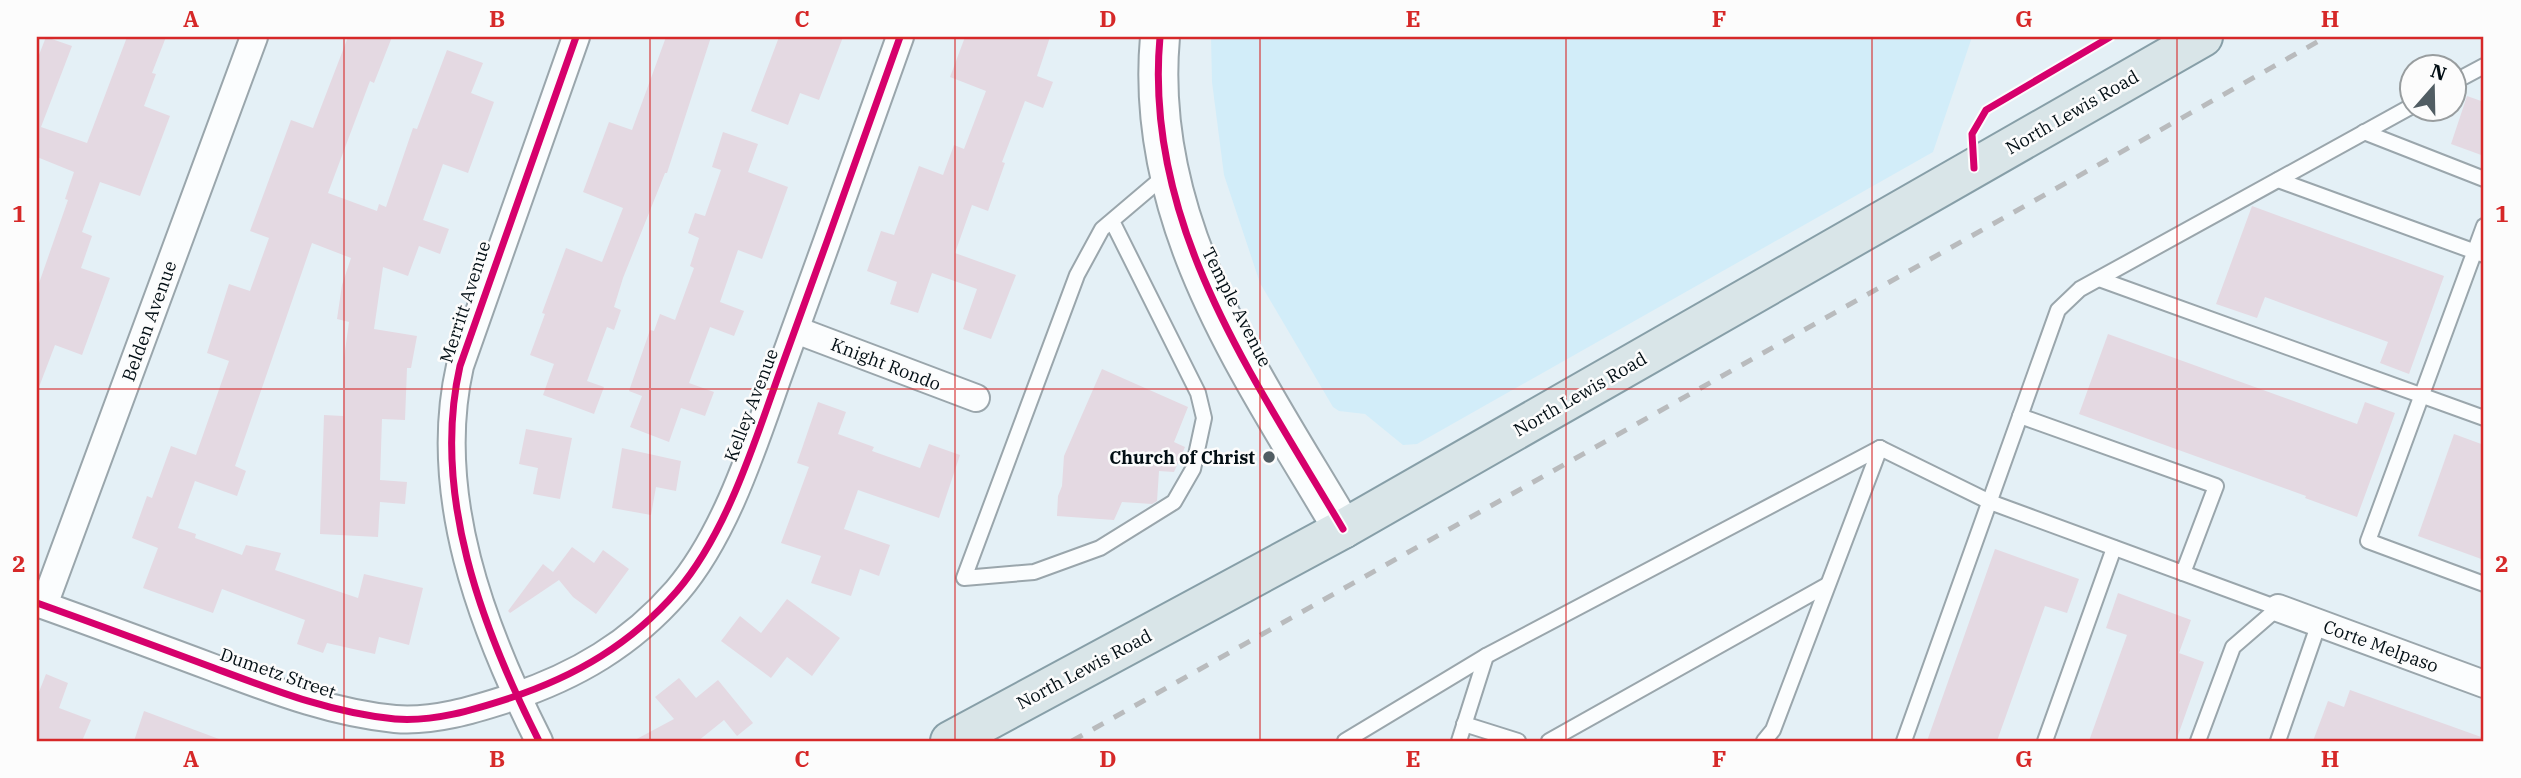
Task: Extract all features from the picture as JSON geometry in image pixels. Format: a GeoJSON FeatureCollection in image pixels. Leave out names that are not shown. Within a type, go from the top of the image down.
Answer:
{"type":"FeatureCollection","features":[{"type":"Feature","properties":{"kind":"main road","name":"Temple Avenue"},"geometry":{"type":"LineString","coordinates":[[1160,37],[1160,113],[1169,172],[1183,228],[1209,292],[1291,442],[1343,529]]}},
{"type":"Feature","properties":{"kind":"main road","name":"North Lewis Road"},"geometry":{"type":"LineString","coordinates":[[950,741],[1343,529],[2203,37]]}},
{"type":"Feature","properties":{"kind":"street","name":"Belden Avenue"},"geometry":{"type":"LineString","coordinates":[[40,604],[254,37]]}},
{"type":"Feature","properties":{"kind":"street","name":"Merritt Avenue"},"geometry":{"type":"LineString","coordinates":[[539,741],[498,654],[477,591],[458,520],[452,461],[452,413],[460,366],[576,37]]}},
{"type":"Feature","properties":{"kind":"street","name":"Kelley Avenue"},"geometry":{"type":"LineString","coordinates":[[516,696],[553,683],[615,649],[649,621],[680,588],[702,558],[729,504],[796,330],[900,37]]}},
{"type":"Feature","properties":{"kind":"street","name":"Knight Rondo"},"geometry":{"type":"LineString","coordinates":[[796,330],[976,398]]}},
{"type":"Feature","properties":{"kind":"street","name":"Dumetz Street"},"geometry":{"type":"LineString","coordinates":[[40,604],[272,690],[359,715],[419,719],[461,713],[516,696]]}},
{"type":"Feature","properties":{"kind":"street","name":"Corte Melpaso"},"geometry":{"type":"LineString","coordinates":[[2278,608],[2484,684]]}},
{"type":"Feature","properties":{"kind":"lane"},"geometry":{"type":"LineString","coordinates":[[2468,75],[2484,66]]}},
{"type":"Feature","properties":{"kind":"lane"},"geometry":{"type":"LineString","coordinates":[[1904,741],[2058,310],[2080,289],[2398,114]]}},
{"type":"Feature","properties":{"kind":"lane"},"geometry":{"type":"LineString","coordinates":[[2364,132],[2484,179]]}},
{"type":"Feature","properties":{"kind":"lane"},"geometry":{"type":"LineString","coordinates":[[1112,220],[1199,393],[1204,418],[1193,469],[1174,502],[1100,548],[1034,572],[964,579],[1077,275],[1102,229],[1112,220],[1169,172]]}},
{"type":"Feature","properties":{"kind":"lane"},"geometry":{"type":"LineString","coordinates":[[2278,180],[2479,253]]}},
{"type":"Feature","properties":{"kind":"lane"},"geometry":{"type":"LineString","coordinates":[[2484,226],[2479,253],[2422,395],[2368,541],[2484,584]]}},
{"type":"Feature","properties":{"kind":"lane"},"geometry":{"type":"LineString","coordinates":[[2099,279],[2484,418]]}},
{"type":"Feature","properties":{"kind":"lane"},"geometry":{"type":"LineString","coordinates":[[2020,416],[2216,486],[2183,573]]}},
{"type":"Feature","properties":{"kind":"lane"},"geometry":{"type":"LineString","coordinates":[[1880,448],[1990,502],[2278,608],[2233,646],[2198,741]]}},
{"type":"Feature","properties":{"kind":"lane"},"geometry":{"type":"LineString","coordinates":[[1764,741],[1773,730],[1880,448]]}},
{"type":"Feature","properties":{"kind":"lane"},"geometry":{"type":"LineString","coordinates":[[1345,741],[1486,656],[1880,448]]}},
{"type":"Feature","properties":{"kind":"lane"},"geometry":{"type":"LineString","coordinates":[[2045,741],[2114,548]]}},
{"type":"Feature","properties":{"kind":"lane"},"geometry":{"type":"LineString","coordinates":[[1549,741],[1828,585]]}},
{"type":"Feature","properties":{"kind":"lane"},"geometry":{"type":"LineString","coordinates":[[2278,741],[2319,623]]}},
{"type":"Feature","properties":{"kind":"lane"},"geometry":{"type":"LineString","coordinates":[[1459,741],[1486,656]]}},
{"type":"Feature","properties":{"kind":"lane"},"geometry":{"type":"LineString","coordinates":[[1464,724],[1518,741]]}},
{"type":"Feature","properties":{"kind":"shaded area"},"geometry":{"type":"Polygon","coordinates":[[[1211,37],[1972,37],[1933,152],[1417,444],[1403,445],[1365,414],[1339,411],[1333,407],[1260,283],[1224,175],[1212,82],[1211,37]]]}},
{"type":"Feature","properties":{"kind":"building"},"geometry":{"type":"Polygon","coordinates":[[[46,37],[72,46],[41,127],[87,143],[127,37],[166,37],[152,73],[156,74],[144,106],[170,116],[140,196],[100,182],[82,232],[92,236],[81,268],[110,278],[82,355],[55,345],[39,387],[37,289],[68,200],[65,199],[74,172],[37,157],[37,60],[46,37]]]}},
{"type":"Feature","properties":{"kind":"building"},"geometry":{"type":"Polygon","coordinates":[[[348,37],[392,37],[374,83],[370,81],[328,193],[377,211],[379,204],[386,207],[413,128],[417,129],[447,50],[483,63],[471,93],[494,102],[468,173],[443,164],[423,220],[449,229],[440,254],[419,246],[408,276],[383,267],[374,329],[417,336],[411,368],[407,368],[405,420],[382,419],[380,480],[407,482],[405,504],[380,502],[378,537],[320,534],[324,415],[343,416],[344,358],[349,322],[337,319],[342,285],[351,258],[312,243],[235,466],[246,471],[237,496],[195,481],[178,528],[196,534],[195,538],[242,555],[246,545],[281,553],[275,570],[358,598],[364,574],[423,588],[409,645],[379,637],[375,654],[327,643],[323,653],[297,644],[305,620],[222,589],[213,613],[143,588],[158,548],[132,538],[147,496],[152,498],[171,446],[196,455],[229,361],[207,353],[229,284],[250,291],[269,238],[250,231],[291,120],[313,128],[348,37]]]}},
{"type":"Feature","properties":{"kind":"building"},"geometry":{"type":"Polygon","coordinates":[[[666,37],[711,37],[667,173],[623,278],[614,307],[621,310],[614,330],[607,327],[587,381],[604,387],[594,414],[543,395],[554,364],[530,355],[566,248],[602,262],[623,208],[583,192],[609,122],[632,130],[666,37]]]}},
{"type":"Feature","properties":{"kind":"building"},"geometry":{"type":"Polygon","coordinates":[[[779,37],[843,37],[819,100],[800,93],[788,125],[751,111],[779,37]]]}},
{"type":"Feature","properties":{"kind":"building"},"geometry":{"type":"Polygon","coordinates":[[[965,37],[1050,37],[1037,76],[1053,82],[1043,108],[1025,101],[1002,162],[1005,163],[988,211],[972,205],[955,253],[1016,275],[991,339],[963,329],[977,289],[932,273],[918,313],[890,304],[897,282],[867,271],[881,231],[894,235],[919,166],[943,175],[954,145],[964,149],[986,91],[950,77],[965,37]]]}},
{"type":"Feature","properties":{"kind":"building"},"geometry":{"type":"Polygon","coordinates":[[[2468,96],[2484,102],[2484,156],[2451,144],[2458,122],[2468,122],[2468,96]]]}},
{"type":"Feature","properties":{"kind":"building"},"geometry":{"type":"Polygon","coordinates":[[[723,132],[758,144],[748,172],[788,187],[762,259],[738,250],[720,302],[744,311],[734,336],[710,327],[689,383],[714,392],[705,416],[681,408],[669,442],[630,427],[642,396],[629,391],[650,330],[654,331],[660,314],[675,320],[694,268],[690,266],[699,238],[688,233],[695,213],[705,216],[721,170],[712,167],[723,132]]]}},
{"type":"Feature","properties":{"kind":"building"},"geometry":{"type":"Polygon","coordinates":[[[2252,206],[2444,276],[2409,374],[2380,363],[2388,342],[2265,297],[2257,318],[2216,304],[2252,206]]]}},
{"type":"Feature","properties":{"kind":"building"},"geometry":{"type":"Polygon","coordinates":[[[2108,334],[2357,424],[2365,402],[2395,413],[2357,517],[2079,414],[2108,334]]]}},
{"type":"Feature","properties":{"kind":"building"},"geometry":{"type":"Polygon","coordinates":[[[1102,369],[1188,407],[1174,442],[1185,447],[1174,472],[1159,471],[1157,501],[1152,504],[1122,502],[1114,520],[1057,516],[1064,456],[1102,369]]]}},
{"type":"Feature","properties":{"kind":"building"},"geometry":{"type":"Polygon","coordinates":[[[818,402],[846,412],[838,434],[874,447],[872,451],[920,468],[929,444],[960,455],[939,518],[858,490],[844,529],[890,545],[879,576],[860,569],[851,596],[811,583],[821,556],[781,543],[809,467],[797,463],[818,402]]]}},
{"type":"Feature","properties":{"kind":"building"},"geometry":{"type":"Polygon","coordinates":[[[526,429],[572,438],[560,499],[533,494],[538,468],[519,464],[526,429]]]}},
{"type":"Feature","properties":{"kind":"building"},"geometry":{"type":"Polygon","coordinates":[[[2454,434],[2484,445],[2484,560],[2418,536],[2454,434]]]}},
{"type":"Feature","properties":{"kind":"building"},"geometry":{"type":"Polygon","coordinates":[[[622,448],[681,461],[676,491],[656,487],[651,515],[612,508],[622,448]]]}},
{"type":"Feature","properties":{"kind":"building"},"geometry":{"type":"Polygon","coordinates":[[[572,547],[594,563],[603,550],[629,569],[596,614],[573,597],[559,580],[510,613],[508,611],[543,564],[553,572],[572,547]]]}},
{"type":"Feature","properties":{"kind":"building"},"geometry":{"type":"Polygon","coordinates":[[[1995,549],[2079,579],[2067,613],[2045,606],[1997,741],[1927,741],[1995,549]]]}},
{"type":"Feature","properties":{"kind":"building"},"geometry":{"type":"Polygon","coordinates":[[[2118,593],[2191,620],[2179,653],[2204,662],[2176,741],[2089,741],[2127,635],[2106,628],[2118,593]]]}},
{"type":"Feature","properties":{"kind":"building"},"geometry":{"type":"Polygon","coordinates":[[[787,599],[840,638],[812,676],[787,657],[771,678],[721,641],[740,616],[761,633],[787,599]]]}},
{"type":"Feature","properties":{"kind":"building"},"geometry":{"type":"Polygon","coordinates":[[[46,674],[68,683],[59,708],[91,720],[82,741],[37,741],[37,697],[46,674]]]}},
{"type":"Feature","properties":{"kind":"building"},"geometry":{"type":"Polygon","coordinates":[[[679,678],[696,698],[718,680],[753,723],[737,736],[724,720],[698,741],[633,741],[674,719],[655,697],[679,678]]]}},
{"type":"Feature","properties":{"kind":"building"},"geometry":{"type":"Polygon","coordinates":[[[2350,690],[2484,738],[2484,741],[2313,741],[2328,701],[2344,707],[2350,690]]]}},
{"type":"Feature","properties":{"kind":"building"},"geometry":{"type":"Polygon","coordinates":[[[144,711],[219,739],[219,741],[134,741],[144,711]]]}},
{"type":"Feature","properties":{"kind":"railway"},"geometry":{"type":"LineString","coordinates":[[1072,741],[2326,37]]}},
{"type":"Feature","properties":{"kind":"cycle path"},"geometry":{"type":"LineString","coordinates":[[539,741],[499,653],[467,559],[457,511],[452,463],[453,414],[460,366],[576,37]]}},
{"type":"Feature","properties":{"kind":"cycle path"},"geometry":{"type":"LineString","coordinates":[[37,603],[303,700],[348,712],[395,719],[424,719],[468,711],[534,689],[601,656],[641,627],[677,591],[710,543],[724,516],[759,429],[900,37]]}},
{"type":"Feature","properties":{"kind":"cycle path"},"geometry":{"type":"LineString","coordinates":[[1160,37],[1159,106],[1169,171],[1187,235],[1211,296],[1241,355],[1343,529]]}},
{"type":"Feature","properties":{"kind":"cycle path"},"geometry":{"type":"LineString","coordinates":[[1974,168],[1972,134],[1986,110],[2110,37]]}},
{"type":"Feature","properties":{"kind":"place","name":"Church of Christ"},"geometry":{"type":"Point","coordinates":[1269,457]}}]}
